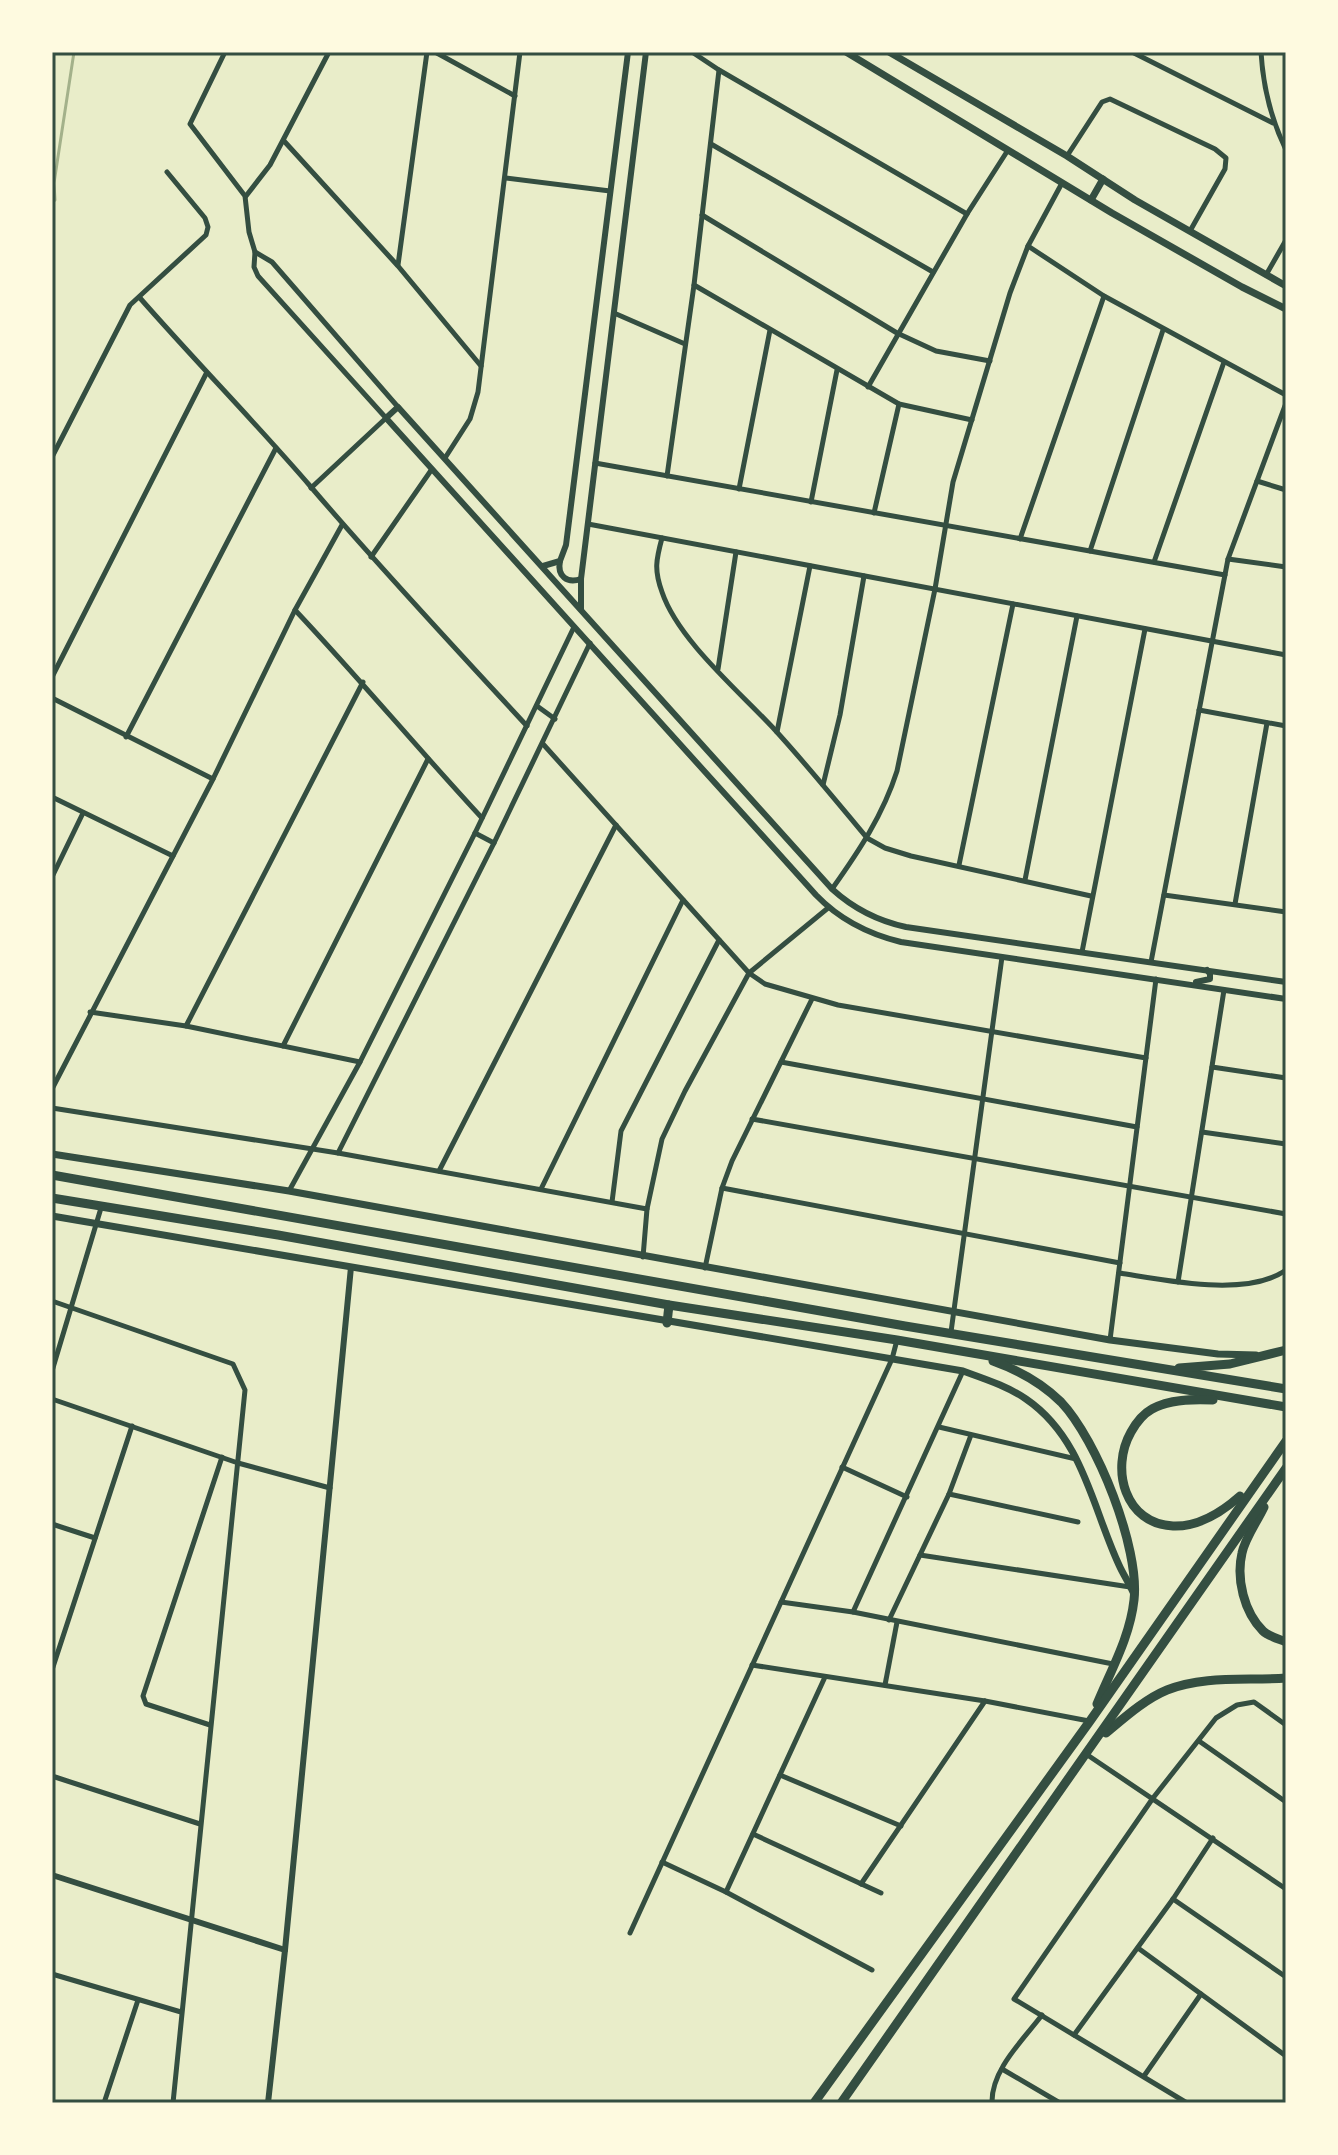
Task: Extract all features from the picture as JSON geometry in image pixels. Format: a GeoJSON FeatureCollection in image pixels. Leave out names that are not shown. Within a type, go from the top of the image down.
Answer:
{"type":"FeatureCollection","features":[{"type":"Feature","properties":{"kind":"highway"},"geometry":{"type":"LineString","coordinates":[[52,1175],[1286,1389]]}},
{"type":"Feature","properties":{"kind":"highway"},"geometry":{"type":"LineString","coordinates":[[52,1198],[669,1305],[897,1340],[1286,1407]]}},
{"type":"Feature","properties":{"kind":"highway"},"geometry":{"type":"LineString","coordinates":[[364,1251],[369,1230]]}},
{"type":"Feature","properties":{"kind":"highway"},"geometry":{"type":"LineString","coordinates":[[667,1323],[669,1305]]}},
{"type":"Feature","properties":{"kind":"highway"},"geometry":{"type":"LineString","coordinates":[[1163,1368],[1230,1364],[1286,1350]]}},
{"type":"Feature","properties":{"kind":"highway"},"geometry":{"type":"LineString","coordinates":[[967,1353],[1014,1370],[1059,1400],[1083,1430],[1118,1513],[1130,1558],[1133,1591],[1129,1631],[1090,1721]]}},
{"type":"Feature","properties":{"kind":"highway"},"geometry":{"type":"LineString","coordinates":[[1251,1401],[1186,1400],[1152,1409],[1141,1417],[1126,1441],[1121,1471],[1126,1496],[1134,1507],[1165,1525],[1190,1524],[1217,1514],[1252,1486]]}},
{"type":"Feature","properties":{"kind":"highway"},"geometry":{"type":"LineString","coordinates":[[814,2103],[1090,1721],[1286,1441]]}},
{"type":"Feature","properties":{"kind":"highway"},"geometry":{"type":"LineString","coordinates":[[841,2103],[1286,1468]]}},
{"type":"Feature","properties":{"kind":"highway"},"geometry":{"type":"LineString","coordinates":[[1278,1479],[1242,1550],[1239,1571],[1249,1610],[1264,1633],[1286,1642]]}},
{"type":"Feature","properties":{"kind":"highway"},"geometry":{"type":"LineString","coordinates":[[1095,1744],[1150,1699],[1169,1689],[1204,1682],[1286,1678]]}},
{"type":"Feature","properties":{"kind":"main road"},"geometry":{"type":"LineString","coordinates":[[846,52],[1091,200],[1286,309]]}},
{"type":"Feature","properties":{"kind":"main road"},"geometry":{"type":"LineString","coordinates":[[889,52],[1286,286]]}},
{"type":"Feature","properties":{"kind":"main road"},"geometry":{"type":"LineString","coordinates":[[1091,200],[1103,179]]}},
{"type":"Feature","properties":{"kind":"main road"},"geometry":{"type":"LineString","coordinates":[[52,1154],[289,1191],[1110,1340],[1218,1354],[1270,1355]]}},
{"type":"Feature","properties":{"kind":"main road"},"geometry":{"type":"LineString","coordinates":[[52,1216],[963,1371],[1027,1400],[1063,1435],[1085,1474],[1119,1566],[1133,1591]]}},
{"type":"Feature","properties":{"kind":"street"},"geometry":{"type":"LineString","coordinates":[[225,52],[190,124],[245,196],[255,252],[254,267],[258,276],[828,908],[855,926],[885,938],[1286,999]]}},
{"type":"Feature","properties":{"kind":"street"},"geometry":{"type":"LineString","coordinates":[[245,196],[270,165],[329,52]]}},
{"type":"Feature","properties":{"kind":"street"},"geometry":{"type":"LineString","coordinates":[[398,266],[427,52]]}},
{"type":"Feature","properties":{"kind":"street"},"geometry":{"type":"LineString","coordinates":[[435,52],[515,96]]}},
{"type":"Feature","properties":{"kind":"street"},"geometry":{"type":"LineString","coordinates":[[445,458],[470,419],[478,392],[520,52]]}},
{"type":"Feature","properties":{"kind":"street"},"geometry":{"type":"LineString","coordinates":[[581,579],[572,581],[564,578],[559,570],[566,545],[577,471],[628,52]]}},
{"type":"Feature","properties":{"kind":"street"},"geometry":{"type":"LineString","coordinates":[[581,609],[581,579],[646,52]]}},
{"type":"Feature","properties":{"kind":"street"},"geometry":{"type":"LineString","coordinates":[[692,52],[967,214]]}},
{"type":"Feature","properties":{"kind":"street"},"geometry":{"type":"LineString","coordinates":[[1132,52],[1273,123]]}},
{"type":"Feature","properties":{"kind":"street"},"geometry":{"type":"LineString","coordinates":[[1261,52],[1262,73],[1273,123],[1286,150]]}},
{"type":"Feature","properties":{"kind":"street"},"geometry":{"type":"LineString","coordinates":[[667,476],[694,285],[719,70]]}},
{"type":"Feature","properties":{"kind":"street"},"geometry":{"type":"LineString","coordinates":[[1067,156],[1102,102],[1110,99],[1215,149],[1226,158],[1225,169],[1190,232]]}},
{"type":"Feature","properties":{"kind":"street"},"geometry":{"type":"LineString","coordinates":[[284,141],[398,266],[482,367]]}},
{"type":"Feature","properties":{"kind":"street"},"geometry":{"type":"LineString","coordinates":[[711,144],[933,272]]}},
{"type":"Feature","properties":{"kind":"street"},"geometry":{"type":"LineString","coordinates":[[868,387],[967,214],[1009,149]]}},
{"type":"Feature","properties":{"kind":"street"},"geometry":{"type":"LineString","coordinates":[[52,457],[130,305],[203,239],[207,231],[205,218],[167,172]]}},
{"type":"Feature","properties":{"kind":"street"},"geometry":{"type":"LineString","coordinates":[[506,178],[610,191]]}},
{"type":"Feature","properties":{"kind":"street"},"geometry":{"type":"LineString","coordinates":[[832,889],[867,838],[889,797],[935,589],[953,482],[1010,293],[1028,246],[1063,182]]}},
{"type":"Feature","properties":{"kind":"street"},"geometry":{"type":"LineString","coordinates":[[702,215],[897,333],[936,351],[990,361]]}},
{"type":"Feature","properties":{"kind":"street"},"geometry":{"type":"LineString","coordinates":[[1266,275],[1286,240]]}},
{"type":"Feature","properties":{"kind":"street"},"geometry":{"type":"LineString","coordinates":[[1028,246],[1104,296],[1286,395]]}},
{"type":"Feature","properties":{"kind":"street"},"geometry":{"type":"LineString","coordinates":[[255,252],[272,262],[695,738],[832,889],[854,906],[892,924],[1286,982]]}},
{"type":"Feature","properties":{"kind":"street"},"geometry":{"type":"LineString","coordinates":[[694,285],[899,404],[972,420]]}},
{"type":"Feature","properties":{"kind":"street"},"geometry":{"type":"LineString","coordinates":[[1020,539],[1104,296]]}},
{"type":"Feature","properties":{"kind":"street"},"geometry":{"type":"LineString","coordinates":[[140,298],[342,525],[527,726]]}},
{"type":"Feature","properties":{"kind":"street"},"geometry":{"type":"LineString","coordinates":[[614,313],[685,344]]}},
{"type":"Feature","properties":{"kind":"street"},"geometry":{"type":"LineString","coordinates":[[739,489],[770,330]]}},
{"type":"Feature","properties":{"kind":"street"},"geometry":{"type":"LineString","coordinates":[[1090,551],[1163,330]]}},
{"type":"Feature","properties":{"kind":"street"},"geometry":{"type":"LineString","coordinates":[[1154,562],[1224,362]]}},
{"type":"Feature","properties":{"kind":"street"},"geometry":{"type":"LineString","coordinates":[[811,502],[837,370]]}},
{"type":"Feature","properties":{"kind":"street"},"geometry":{"type":"LineString","coordinates":[[52,677],[206,374]]}},
{"type":"Feature","properties":{"kind":"street"},"geometry":{"type":"LineString","coordinates":[[1151,962],[1228,559],[1286,403]]}},
{"type":"Feature","properties":{"kind":"street"},"geometry":{"type":"LineString","coordinates":[[874,513],[899,404]]}},
{"type":"Feature","properties":{"kind":"street"},"geometry":{"type":"LineString","coordinates":[[311,488],[398,407]]}},
{"type":"Feature","properties":{"kind":"street"},"geometry":{"type":"LineString","coordinates":[[126,737],[276,448]]}},
{"type":"Feature","properties":{"kind":"street"},"geometry":{"type":"LineString","coordinates":[[595,463],[1225,575]]}},
{"type":"Feature","properties":{"kind":"street"},"geometry":{"type":"LineString","coordinates":[[371,557],[433,468]]}},
{"type":"Feature","properties":{"kind":"street"},"geometry":{"type":"LineString","coordinates":[[1257,481],[1286,490]]}},
{"type":"Feature","properties":{"kind":"street"},"geometry":{"type":"LineString","coordinates":[[588,524],[1286,655]]}},
{"type":"Feature","properties":{"kind":"street"},"geometry":{"type":"LineString","coordinates":[[52,1089],[213,779],[295,610],[342,525]]}},
{"type":"Feature","properties":{"kind":"street"},"geometry":{"type":"LineString","coordinates":[[662,538],[655,564],[662,593],[676,621],[777,732],[867,838],[885,848],[911,856],[1091,896]]}},
{"type":"Feature","properties":{"kind":"street"},"geometry":{"type":"LineString","coordinates":[[718,670],[736,552]]}},
{"type":"Feature","properties":{"kind":"street"},"geometry":{"type":"LineString","coordinates":[[1228,559],[1286,567]]}},
{"type":"Feature","properties":{"kind":"street"},"geometry":{"type":"LineString","coordinates":[[542,566],[560,561]]}},
{"type":"Feature","properties":{"kind":"street"},"geometry":{"type":"LineString","coordinates":[[777,732],[810,566]]}},
{"type":"Feature","properties":{"kind":"street"},"geometry":{"type":"LineString","coordinates":[[823,785],[840,715],[864,576]]}},
{"type":"Feature","properties":{"kind":"street"},"geometry":{"type":"LineString","coordinates":[[959,865],[1013,604]]}},
{"type":"Feature","properties":{"kind":"street"},"geometry":{"type":"LineString","coordinates":[[295,610],[363,682],[482,818]]}},
{"type":"Feature","properties":{"kind":"street"},"geometry":{"type":"LineString","coordinates":[[1025,880],[1077,616]]}},
{"type":"Feature","properties":{"kind":"street"},"geometry":{"type":"LineString","coordinates":[[289,1191],[360,1062],[575,626]]}},
{"type":"Feature","properties":{"kind":"street"},"geometry":{"type":"LineString","coordinates":[[1082,952],[1145,629]]}},
{"type":"Feature","properties":{"kind":"street"},"geometry":{"type":"LineString","coordinates":[[338,1153],[543,744],[590,643]]}},
{"type":"Feature","properties":{"kind":"street"},"geometry":{"type":"LineString","coordinates":[[186,1026],[363,682]]}},
{"type":"Feature","properties":{"kind":"street"},"geometry":{"type":"LineString","coordinates":[[52,698],[213,779]]}},
{"type":"Feature","properties":{"kind":"street"},"geometry":{"type":"LineString","coordinates":[[537,706],[555,719]]}},
{"type":"Feature","properties":{"kind":"street"},"geometry":{"type":"LineString","coordinates":[[1199,710],[1286,726]]}},
{"type":"Feature","properties":{"kind":"street"},"geometry":{"type":"LineString","coordinates":[[1235,904],[1267,723]]}},
{"type":"Feature","properties":{"kind":"street"},"geometry":{"type":"LineString","coordinates":[[684,747],[695,738]]}},
{"type":"Feature","properties":{"kind":"street"},"geometry":{"type":"LineString","coordinates":[[543,744],[749,973],[765,984],[812,999],[1146,1058]]}},
{"type":"Feature","properties":{"kind":"street"},"geometry":{"type":"LineString","coordinates":[[283,1046],[428,759]]}},
{"type":"Feature","properties":{"kind":"street"},"geometry":{"type":"LineString","coordinates":[[52,797],[173,856]]}},
{"type":"Feature","properties":{"kind":"street"},"geometry":{"type":"LineString","coordinates":[[52,877],[83,813]]}},
{"type":"Feature","properties":{"kind":"street"},"geometry":{"type":"LineString","coordinates":[[439,1171],[616,825]]}},
{"type":"Feature","properties":{"kind":"street"},"geometry":{"type":"LineString","coordinates":[[475,833],[494,843]]}},
{"type":"Feature","properties":{"kind":"street"},"geometry":{"type":"LineString","coordinates":[[1164,895],[1286,912]]}},
{"type":"Feature","properties":{"kind":"street"},"geometry":{"type":"LineString","coordinates":[[541,1189],[683,900]]}},
{"type":"Feature","properties":{"kind":"street"},"geometry":{"type":"LineString","coordinates":[[643,1257],[647,1209],[662,1139],[685,1091],[749,973],[828,908]]}},
{"type":"Feature","properties":{"kind":"street"},"geometry":{"type":"LineString","coordinates":[[612,1202],[621,1131],[719,940]]}},
{"type":"Feature","properties":{"kind":"street"},"geometry":{"type":"LineString","coordinates":[[970,952],[967,946],[971,940],[995,940]]}},
{"type":"Feature","properties":{"kind":"street"},"geometry":{"type":"LineString","coordinates":[[951,1333],[1002,957]]}},
{"type":"Feature","properties":{"kind":"street"},"geometry":{"type":"LineString","coordinates":[[1185,983],[1208,981],[1211,977],[1207,970]]}},
{"type":"Feature","properties":{"kind":"street"},"geometry":{"type":"LineString","coordinates":[[1110,1340],[1156,979]]}},
{"type":"Feature","properties":{"kind":"street"},"geometry":{"type":"LineString","coordinates":[[1178,1282],[1224,990]]}},
{"type":"Feature","properties":{"kind":"street"},"geometry":{"type":"LineString","coordinates":[[705,1268],[722,1188],[732,1161],[812,999]]}},
{"type":"Feature","properties":{"kind":"street"},"geometry":{"type":"LineString","coordinates":[[90,1012],[186,1026],[360,1062]]}},
{"type":"Feature","properties":{"kind":"street"},"geometry":{"type":"LineString","coordinates":[[781,1062],[1137,1127]]}},
{"type":"Feature","properties":{"kind":"street"},"geometry":{"type":"LineString","coordinates":[[1212,1067],[1286,1078]]}},
{"type":"Feature","properties":{"kind":"street"},"geometry":{"type":"LineString","coordinates":[[52,1108],[338,1153],[647,1209]]}},
{"type":"Feature","properties":{"kind":"street"},"geometry":{"type":"LineString","coordinates":[[752,1119],[1286,1214]]}},
{"type":"Feature","properties":{"kind":"street"},"geometry":{"type":"LineString","coordinates":[[1202,1132],[1286,1144]]}},
{"type":"Feature","properties":{"kind":"street"},"geometry":{"type":"LineString","coordinates":[[722,1188],[1120,1263]]}},
{"type":"Feature","properties":{"kind":"street"},"geometry":{"type":"LineString","coordinates":[[52,1371],[101,1208]]}},
{"type":"Feature","properties":{"kind":"street"},"geometry":{"type":"LineString","coordinates":[[268,2103],[351,1267]]}},
{"type":"Feature","properties":{"kind":"street"},"geometry":{"type":"LineString","coordinates":[[1119,1273],[1178,1282],[1248,1283],[1275,1278],[1286,1270]]}},
{"type":"Feature","properties":{"kind":"street"},"geometry":{"type":"LineString","coordinates":[[52,1301],[233,1364],[245,1390],[173,2103]]}},
{"type":"Feature","properties":{"kind":"street"},"geometry":{"type":"LineString","coordinates":[[630,1933],[892,1359],[897,1340]]}},
{"type":"Feature","properties":{"kind":"street"},"geometry":{"type":"LineString","coordinates":[[853,1612],[963,1371]]}},
{"type":"Feature","properties":{"kind":"street"},"geometry":{"type":"LineString","coordinates":[[52,1399],[238,1463],[330,1488]]}},
{"type":"Feature","properties":{"kind":"street"},"geometry":{"type":"LineString","coordinates":[[52,1670],[132,1426]]}},
{"type":"Feature","properties":{"kind":"street"},"geometry":{"type":"LineString","coordinates":[[939,1427],[1077,1459]]}},
{"type":"Feature","properties":{"kind":"street"},"geometry":{"type":"LineString","coordinates":[[889,1620],[949,1494],[971,1435]]}},
{"type":"Feature","properties":{"kind":"street"},"geometry":{"type":"LineString","coordinates":[[210,1725],[146,1704],[143,1696],[222,1457]]}},
{"type":"Feature","properties":{"kind":"street"},"geometry":{"type":"LineString","coordinates":[[842,1467],[907,1497]]}},
{"type":"Feature","properties":{"kind":"street"},"geometry":{"type":"LineString","coordinates":[[949,1494],[1078,1522]]}},
{"type":"Feature","properties":{"kind":"street"},"geometry":{"type":"LineString","coordinates":[[52,1524],[95,1538]]}},
{"type":"Feature","properties":{"kind":"street"},"geometry":{"type":"LineString","coordinates":[[920,1555],[1133,1591]]}},
{"type":"Feature","properties":{"kind":"street"},"geometry":{"type":"LineString","coordinates":[[781,1602],[853,1612],[1113,1664]]}},
{"type":"Feature","properties":{"kind":"street"},"geometry":{"type":"LineString","coordinates":[[885,1685],[897,1622]]}},
{"type":"Feature","properties":{"kind":"street"},"geometry":{"type":"LineString","coordinates":[[752,1665],[985,1701],[1090,1721]]}},
{"type":"Feature","properties":{"kind":"street"},"geometry":{"type":"LineString","coordinates":[[726,1892],[825,1677]]}},
{"type":"Feature","properties":{"kind":"street"},"geometry":{"type":"LineString","coordinates":[[861,1884],[985,1701]]}},
{"type":"Feature","properties":{"kind":"street"},"geometry":{"type":"LineString","coordinates":[[1187,2103],[1014,1999],[1153,1798],[1216,1718],[1237,1705],[1254,1702],[1286,1725]]}},
{"type":"Feature","properties":{"kind":"street"},"geometry":{"type":"LineString","coordinates":[[1199,1741],[1286,1802]]}},
{"type":"Feature","properties":{"kind":"street"},"geometry":{"type":"LineString","coordinates":[[1086,1754],[1286,1889]]}},
{"type":"Feature","properties":{"kind":"street"},"geometry":{"type":"LineString","coordinates":[[780,1775],[901,1826]]}},
{"type":"Feature","properties":{"kind":"street"},"geometry":{"type":"LineString","coordinates":[[52,1776],[200,1824]]}},
{"type":"Feature","properties":{"kind":"street"},"geometry":{"type":"LineString","coordinates":[[753,1834],[881,1893]]}},
{"type":"Feature","properties":{"kind":"street"},"geometry":{"type":"LineString","coordinates":[[1074,2035],[1173,1899],[1213,1838]]}},
{"type":"Feature","properties":{"kind":"street"},"geometry":{"type":"LineString","coordinates":[[662,1862],[726,1892],[872,1970]]}},
{"type":"Feature","properties":{"kind":"street"},"geometry":{"type":"LineString","coordinates":[[52,1875],[285,1950]]}},
{"type":"Feature","properties":{"kind":"street"},"geometry":{"type":"LineString","coordinates":[[1173,1899],[1286,1977]]}},
{"type":"Feature","properties":{"kind":"street"},"geometry":{"type":"LineString","coordinates":[[1138,1948],[1286,2056]]}},
{"type":"Feature","properties":{"kind":"street"},"geometry":{"type":"LineString","coordinates":[[52,1974],[182,2013]]}},
{"type":"Feature","properties":{"kind":"street"},"geometry":{"type":"LineString","coordinates":[[1144,2076],[1201,1994]]}},
{"type":"Feature","properties":{"kind":"street"},"geometry":{"type":"LineString","coordinates":[[104,2103],[138,2000]]}},
{"type":"Feature","properties":{"kind":"street"},"geometry":{"type":"LineString","coordinates":[[992,2103],[993,2088],[1002,2069],[1042,2015]]}},
{"type":"Feature","properties":{"kind":"street"},"geometry":{"type":"LineString","coordinates":[[1002,2069],[1060,2103]]}},
{"type":"Feature","properties":{"kind":"waterway"},"geometry":{"type":"LineString","coordinates":[[52,203],[55,200],[54,183],[74,52]]}}]}
